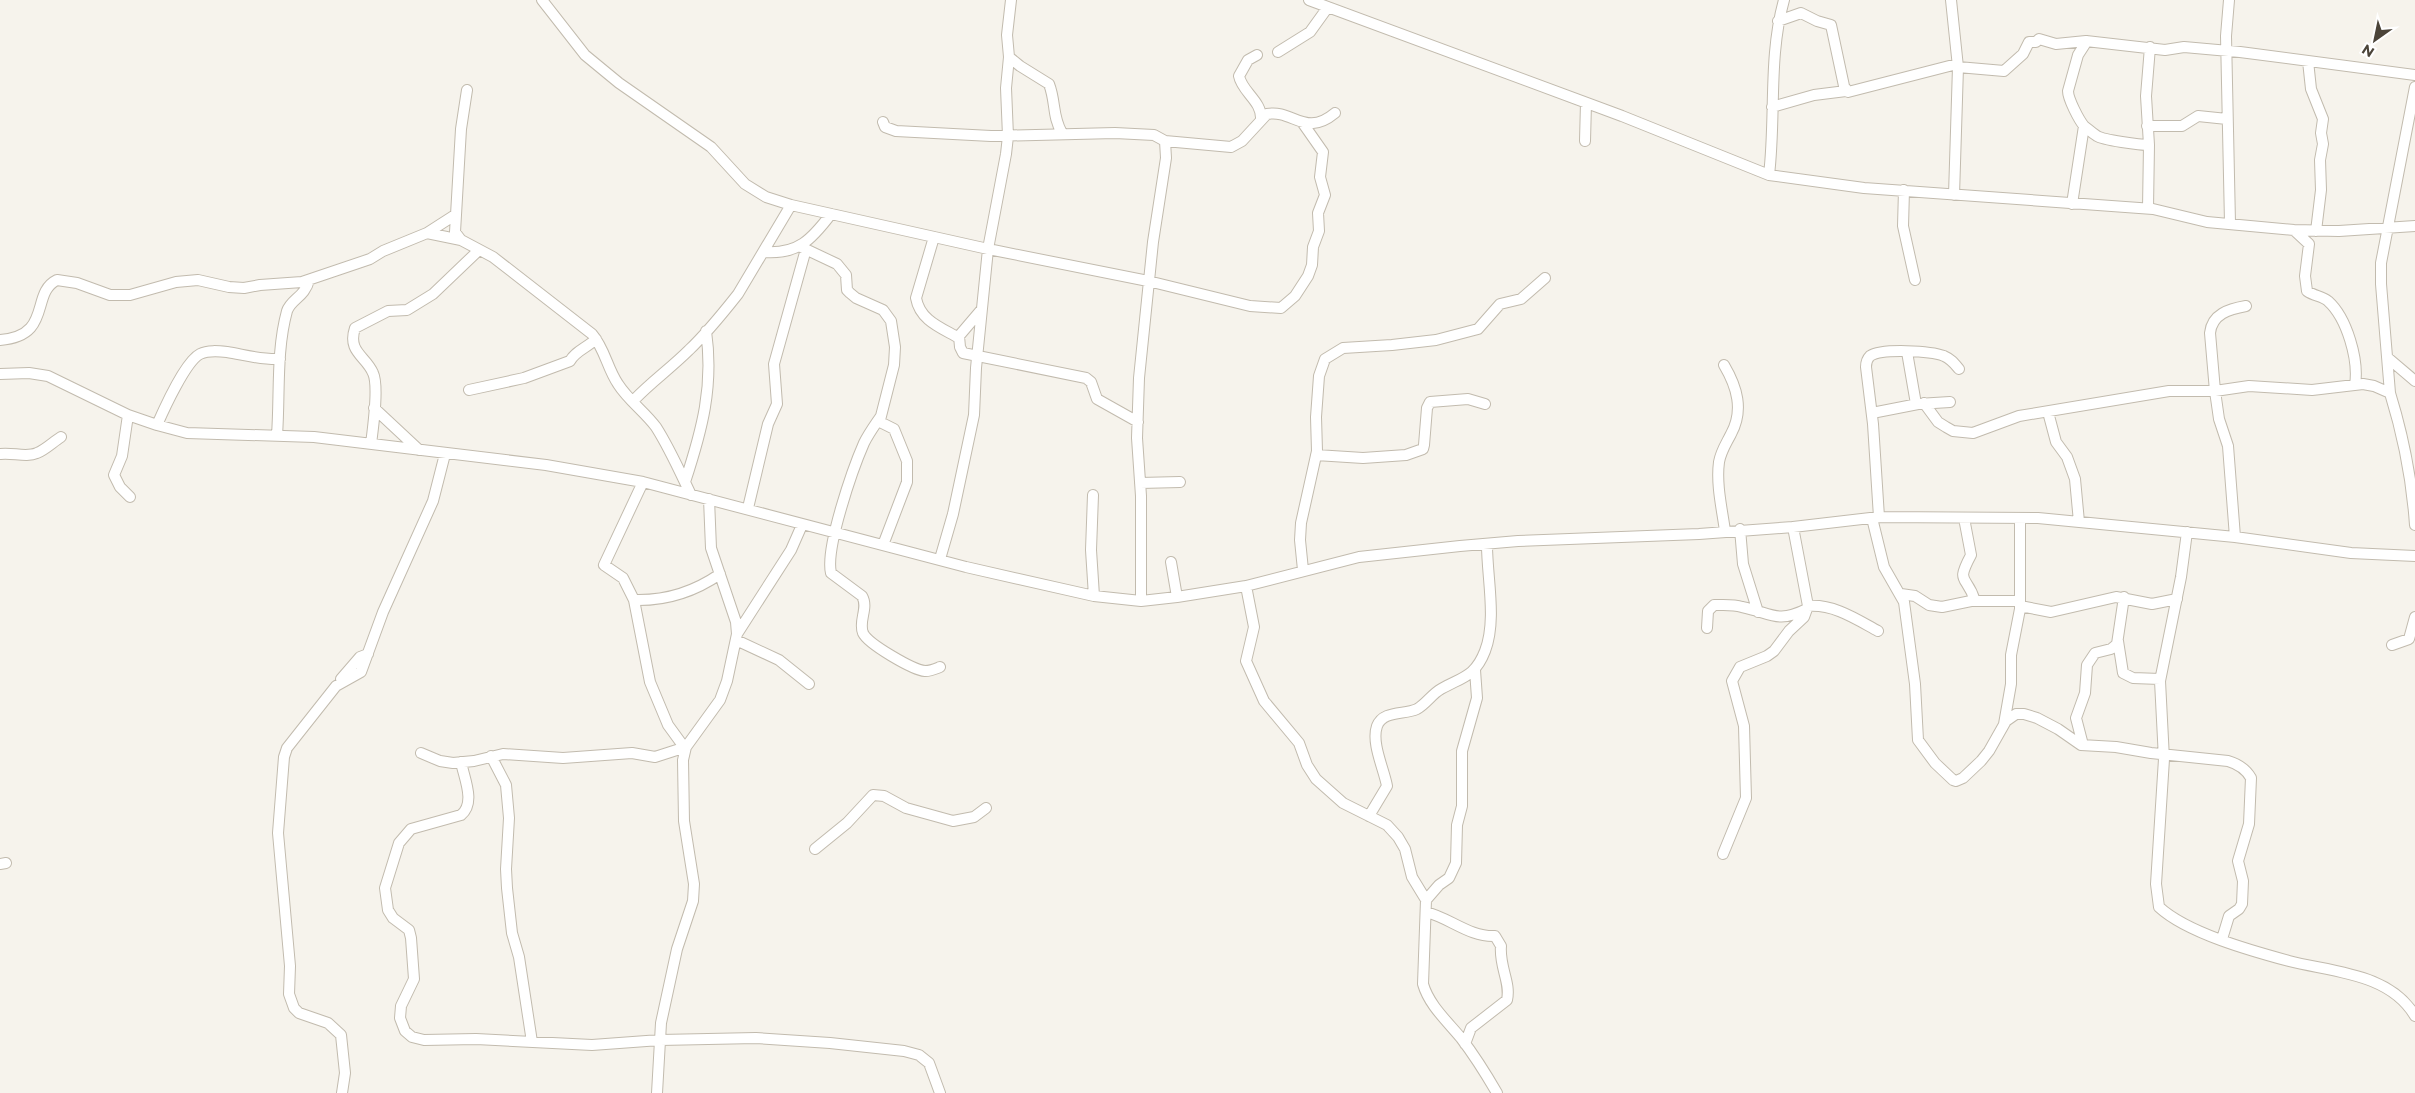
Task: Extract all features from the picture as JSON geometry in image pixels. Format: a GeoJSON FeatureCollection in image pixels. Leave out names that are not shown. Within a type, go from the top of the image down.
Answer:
{"type":"FeatureCollection","features":[{"type":"Feature","properties":{"kind":"street"},"geometry":{"type":"LineString","coordinates":[[542,0],[585,55],[619,83],[686,127],[711,147],[745,184],[766,197],[791,205],[988,249],[1148,281],[1210,298],[1272,308],[1281,308],[1294,296],[1312,265],[1313,246],[1319,231],[1318,213],[1326,195],[1320,177],[1323,152],[1302,122]]}},
{"type":"Feature","properties":{"kind":"street"},"geometry":{"type":"LineString","coordinates":[[940,559],[969,444],[974,415],[977,357],[988,249],[1005,165],[1008,136],[1006,88],[1009,57],[1007,35],[1011,0]]}},
{"type":"Feature","properties":{"kind":"street"},"geometry":{"type":"LineString","coordinates":[[1310,0],[1586,103],[1769,176],[1864,188],[2148,208],[2207,222],[2294,230],[2316,231],[2415,226]]}},
{"type":"Feature","properties":{"kind":"street"},"geometry":{"type":"LineString","coordinates":[[1769,176],[1778,21],[1784,0]]}},
{"type":"Feature","properties":{"kind":"street"},"geometry":{"type":"LineString","coordinates":[[1951,0],[1958,65],[1954,195]]}},
{"type":"Feature","properties":{"kind":"street"},"geometry":{"type":"LineString","coordinates":[[2229,0],[2227,119],[2230,223]]}},
{"type":"Feature","properties":{"kind":"street"},"geometry":{"type":"LineString","coordinates":[[1278,52],[1310,32],[1328,7]]}},
{"type":"Feature","properties":{"kind":"street"},"geometry":{"type":"LineString","coordinates":[[1778,21],[1800,13],[1817,21],[1831,24],[1846,91]]}},
{"type":"Feature","properties":{"kind":"street"},"geometry":{"type":"LineString","coordinates":[[1772,107],[1814,95],[1859,90],[1958,65],[2004,71],[2023,54],[2030,42],[2039,40],[2056,44],[2087,41],[2166,50],[2184,47],[2240,52],[2415,75]]}},
{"type":"Feature","properties":{"kind":"street"},"geometry":{"type":"LineString","coordinates":[[2087,41],[2078,55],[2068,91],[2068,97],[2078,113],[2079,120],[2084,126],[2100,137],[2121,140],[2128,144],[2149,145]]}},
{"type":"Feature","properties":{"kind":"street"},"geometry":{"type":"LineString","coordinates":[[2148,208],[2149,145],[2146,96],[2150,47]]}},
{"type":"Feature","properties":{"kind":"street"},"geometry":{"type":"LineString","coordinates":[[2227,63],[2240,52]]}},
{"type":"Feature","properties":{"kind":"street"},"geometry":{"type":"LineString","coordinates":[[1257,55],[1243,66],[1239,76],[1242,84],[1259,107],[1261,119]]}},
{"type":"Feature","properties":{"kind":"street"},"geometry":{"type":"LineString","coordinates":[[1009,57],[1049,84],[1054,97],[1054,117],[1062,133]]}},
{"type":"Feature","properties":{"kind":"street"},"geometry":{"type":"LineString","coordinates":[[2308,61],[2310,84],[2323,119],[2321,190],[2316,231]]}},
{"type":"Feature","properties":{"kind":"street"},"geometry":{"type":"LineString","coordinates":[[2415,87],[2381,263],[2390,393],[2399,423],[2415,525]]}},
{"type":"Feature","properties":{"kind":"street"},"geometry":{"type":"LineString","coordinates":[[466,90],[461,129],[455,232],[461,240],[478,251],[493,257],[596,339],[603,350],[613,377],[655,427],[686,482],[691,495]]}},
{"type":"Feature","properties":{"kind":"street"},"geometry":{"type":"LineString","coordinates":[[1585,141],[1586,103]]}},
{"type":"Feature","properties":{"kind":"street"},"geometry":{"type":"LineString","coordinates":[[883,122],[885,127],[896,130],[1008,136],[1062,133],[1154,135],[1165,141],[1232,147],[1242,141],[1267,114],[1278,114],[1302,122],[1321,122],[1335,113]]}},
{"type":"Feature","properties":{"kind":"street"},"geometry":{"type":"LineString","coordinates":[[2147,126],[2182,126],[2198,116],[2227,119]]}},
{"type":"Feature","properties":{"kind":"street"},"geometry":{"type":"LineString","coordinates":[[2072,204],[2084,126]]}},
{"type":"Feature","properties":{"kind":"street"},"geometry":{"type":"LineString","coordinates":[[1141,601],[1139,378],[1148,281],[1152,268],[1153,242],[1166,158],[1165,141]]}},
{"type":"Feature","properties":{"kind":"street"},"geometry":{"type":"LineString","coordinates":[[1904,190],[1903,226],[1915,280]]}},
{"type":"Feature","properties":{"kind":"street"},"geometry":{"type":"LineString","coordinates":[[634,400],[658,376],[690,350],[738,294],[791,205]]}},
{"type":"Feature","properties":{"kind":"street"},"geometry":{"type":"LineString","coordinates":[[748,508],[768,424],[777,404],[774,364],[803,248],[831,214]]}},
{"type":"Feature","properties":{"kind":"street"},"geometry":{"type":"LineString","coordinates":[[0,340],[13,339],[29,329],[38,319],[46,292],[52,282],[58,280],[76,283],[110,295],[130,295],[190,280],[244,288],[309,280],[370,259],[383,251],[428,233],[455,215]]}},
{"type":"Feature","properties":{"kind":"street"},"geometry":{"type":"LineString","coordinates":[[2294,230],[2309,244],[2305,276],[2308,291],[2326,299],[2343,321],[2353,351],[2356,370],[2355,385]]}},
{"type":"Feature","properties":{"kind":"street"},"geometry":{"type":"LineString","coordinates":[[428,233],[461,240]]}},
{"type":"Feature","properties":{"kind":"street"},"geometry":{"type":"LineString","coordinates":[[934,237],[916,298],[917,304],[926,318],[959,338]]}},
{"type":"Feature","properties":{"kind":"street"},"geometry":{"type":"LineString","coordinates":[[763,252],[803,248],[842,268],[846,275],[847,290],[856,298],[883,310],[891,321],[895,347],[894,365],[881,416],[862,447],[834,533],[830,558],[831,573],[865,600],[862,629],[866,638],[917,669],[931,671],[940,667]]}},
{"type":"Feature","properties":{"kind":"street"},"geometry":{"type":"LineString","coordinates":[[371,444],[374,373],[356,351],[353,337],[355,328],[388,311],[406,310],[433,294],[478,251]]}},
{"type":"Feature","properties":{"kind":"street"},"geometry":{"type":"LineString","coordinates":[[1303,570],[1301,523],[1316,455],[1319,376],[1325,359],[1343,348],[1436,340],[1478,329],[1500,304],[1521,299],[1545,278]]}},
{"type":"Feature","properties":{"kind":"street"},"geometry":{"type":"LineString","coordinates":[[277,435],[280,359],[288,311],[292,304],[302,296],[309,280]]}},
{"type":"Feature","properties":{"kind":"street"},"geometry":{"type":"LineString","coordinates":[[2235,537],[2228,446],[2219,419],[2215,391],[2211,325],[2221,314],[2229,309],[2246,306]]}},
{"type":"Feature","properties":{"kind":"street"},"geometry":{"type":"LineString","coordinates":[[982,309],[962,331],[959,338],[961,350],[977,357],[1086,378],[1091,382],[1097,399],[1138,422]]}},
{"type":"Feature","properties":{"kind":"street"},"geometry":{"type":"LineString","coordinates":[[686,482],[705,417],[710,364],[706,331]]}},
{"type":"Feature","properties":{"kind":"street"},"geometry":{"type":"LineString","coordinates":[[470,390],[524,378],[570,361],[573,355],[589,346],[596,339]]}},
{"type":"Feature","properties":{"kind":"street"},"geometry":{"type":"LineString","coordinates":[[156,425],[171,394],[198,355],[206,351],[257,359],[280,359]]}},
{"type":"Feature","properties":{"kind":"street"},"geometry":{"type":"LineString","coordinates":[[1907,352],[1920,404],[1938,422],[1961,433],[1980,432],[2019,416],[2170,390],[2215,391],[2249,386],[2312,390],[2355,385],[2374,386],[2390,393]]}},
{"type":"Feature","properties":{"kind":"street"},"geometry":{"type":"LineString","coordinates":[[1959,369],[1949,359],[1937,354],[1907,352],[1872,355],[1867,360],[1866,367],[1872,413],[1876,517],[1884,567],[1901,594],[1906,612],[1915,684],[1917,732],[1923,748],[1951,778],[1958,781],[1969,773],[1989,751],[2004,724],[2011,684],[2011,655],[2020,603],[2020,518]]}},
{"type":"Feature","properties":{"kind":"street"},"geometry":{"type":"LineString","coordinates":[[2388,358],[2415,381]]}},
{"type":"Feature","properties":{"kind":"street"},"geometry":{"type":"LineString","coordinates":[[1724,366],[1735,385],[1738,414],[1721,454],[1719,465],[1719,486],[1725,531]]}},
{"type":"Feature","properties":{"kind":"street"},"geometry":{"type":"LineString","coordinates":[[0,374],[30,373],[48,376],[128,414],[156,425],[187,433],[314,437],[445,454],[546,464],[643,482],[748,508],[802,525],[966,567],[1094,596],[1141,601],[1246,586],[1303,570],[1359,558],[1460,546],[1518,541],[1792,527],[1876,517],[2020,518],[2079,522],[2235,537],[2351,552],[2415,556]]}},
{"type":"Feature","properties":{"kind":"street"},"geometry":{"type":"LineString","coordinates":[[1316,455],[1363,458],[1414,454],[1423,449],[1427,408],[1430,402],[1468,399],[1485,404]]}},
{"type":"Feature","properties":{"kind":"street"},"geometry":{"type":"LineString","coordinates":[[1872,413],[1920,404],[1950,402]]}},
{"type":"Feature","properties":{"kind":"street"},"geometry":{"type":"LineString","coordinates":[[374,408],[419,450]]}},
{"type":"Feature","properties":{"kind":"street"},"geometry":{"type":"LineString","coordinates":[[2048,412],[2056,442],[2067,457],[2075,480],[2079,522]]}},
{"type":"Feature","properties":{"kind":"street"},"geometry":{"type":"LineString","coordinates":[[128,414],[122,456],[114,475],[120,487],[130,497]]}},
{"type":"Feature","properties":{"kind":"street"},"geometry":{"type":"LineString","coordinates":[[881,416],[882,423],[894,429],[908,469],[907,482],[883,545]]}},
{"type":"Feature","properties":{"kind":"street"},"geometry":{"type":"LineString","coordinates":[[0,454],[10,452],[30,455],[38,453],[61,437]]}},
{"type":"Feature","properties":{"kind":"street"},"geometry":{"type":"LineString","coordinates":[[342,1093],[346,1073],[341,1035],[328,1023],[298,1013],[290,999],[281,846],[278,833],[284,757],[287,748],[338,684],[361,672],[383,612],[433,501],[445,454]]}},
{"type":"Feature","properties":{"kind":"street"},"geometry":{"type":"LineString","coordinates":[[643,482],[604,563],[605,566],[623,578],[634,600],[650,682],[668,725],[685,747]]}},
{"type":"Feature","properties":{"kind":"street"},"geometry":{"type":"LineString","coordinates":[[1140,483],[1180,482]]}},
{"type":"Feature","properties":{"kind":"street"},"geometry":{"type":"LineString","coordinates":[[1094,495],[1091,550],[1094,596]]}},
{"type":"Feature","properties":{"kind":"street"},"geometry":{"type":"LineString","coordinates":[[657,1093],[661,1023],[677,949],[694,901],[694,884],[684,821],[683,760],[685,747],[720,700],[728,681],[737,637],[736,622],[710,539],[709,499]]}},
{"type":"Feature","properties":{"kind":"street"},"geometry":{"type":"LineString","coordinates":[[1964,518],[1971,555],[1964,565],[1963,579],[1972,592],[1975,601]]}},
{"type":"Feature","properties":{"kind":"street"},"geometry":{"type":"LineString","coordinates":[[737,637],[791,550],[802,525]]}},
{"type":"Feature","properties":{"kind":"street"},"geometry":{"type":"LineString","coordinates":[[1723,854],[1746,798],[1744,726],[1732,681],[1740,667],[1767,656],[1774,651],[1789,631],[1804,617],[1808,607],[1792,527]]}},
{"type":"Feature","properties":{"kind":"street"},"geometry":{"type":"LineString","coordinates":[[1740,529],[1743,564],[1758,612]]}},
{"type":"Feature","properties":{"kind":"street"},"geometry":{"type":"LineString","coordinates":[[2187,532],[2177,599],[2160,679],[2164,754],[2159,811],[2157,899],[2159,907],[2187,925],[2222,939],[2290,961],[2356,976],[2382,986],[2401,998],[2415,1016]]}},
{"type":"Feature","properties":{"kind":"street"},"geometry":{"type":"LineString","coordinates":[[1369,816],[1387,786],[1378,746],[1376,728],[1379,722],[1386,716],[1417,709],[1440,690],[1475,670],[1485,651],[1489,635],[1487,545]]}},
{"type":"Feature","properties":{"kind":"street"},"geometry":{"type":"LineString","coordinates":[[1171,562],[1177,597]]}},
{"type":"Feature","properties":{"kind":"street"},"geometry":{"type":"LineString","coordinates":[[634,600],[664,599],[702,585],[720,574]]}},
{"type":"Feature","properties":{"kind":"street"},"geometry":{"type":"LineString","coordinates":[[1246,586],[1254,627],[1246,661],[1257,690],[1299,743],[1307,765],[1316,779],[1342,803],[1387,825],[1398,837],[1405,849],[1414,882],[1426,900],[1423,978],[1425,992],[1465,1044],[1497,1093]]}},
{"type":"Feature","properties":{"kind":"street"},"geometry":{"type":"LineString","coordinates":[[1901,594],[1915,596],[1935,607],[1975,601],[2020,603],[2034,610],[2057,612],[2090,602],[2124,597],[2152,604],[2177,599]]}},
{"type":"Feature","properties":{"kind":"street"},"geometry":{"type":"LineString","coordinates":[[2124,597],[2118,641],[2123,673],[2132,678],[2160,679]]}},
{"type":"Feature","properties":{"kind":"street"},"geometry":{"type":"LineString","coordinates":[[1708,628],[1707,616],[1711,605],[1734,605],[1771,616],[1788,617],[1808,607],[1821,606],[1838,610],[1878,631]]}},
{"type":"Feature","properties":{"kind":"street"},"geometry":{"type":"LineString","coordinates":[[2392,645],[2409,639],[2415,617]]}},
{"type":"Feature","properties":{"kind":"street"},"geometry":{"type":"LineString","coordinates":[[737,637],[779,660],[809,684]]}},
{"type":"Feature","properties":{"kind":"street"},"geometry":{"type":"LineString","coordinates":[[2083,745],[2076,718],[2085,693],[2087,665],[2095,653],[2111,649],[2118,641]]}},
{"type":"Feature","properties":{"kind":"street"},"geometry":{"type":"LineString","coordinates":[[1426,900],[1439,885],[1450,878],[1456,863],[1457,820],[1462,806],[1462,751],[1477,698],[1475,670]]}},
{"type":"Feature","properties":{"kind":"street"},"geometry":{"type":"LineString","coordinates":[[2004,724],[2016,714],[2031,716],[2058,729],[2083,745],[2116,747],[2228,761],[2237,764],[2248,772],[2251,778],[2249,824],[2238,860],[2243,881],[2242,904],[2239,909],[2229,916],[2222,939]]}},
{"type":"Feature","properties":{"kind":"street"},"geometry":{"type":"LineString","coordinates":[[421,753],[446,762],[461,762],[503,754],[563,758],[632,753],[655,757],[666,755],[685,747]]}},
{"type":"Feature","properties":{"kind":"street"},"geometry":{"type":"LineString","coordinates":[[491,756],[506,785],[509,818],[507,888],[512,932],[519,957],[532,1042]]}},
{"type":"Feature","properties":{"kind":"street"},"geometry":{"type":"LineString","coordinates":[[461,762],[469,799],[466,811],[461,815],[411,829],[399,843],[385,888],[388,910],[394,918],[409,930],[411,938],[414,979],[401,1006],[400,1018],[405,1031],[412,1036],[424,1040],[476,1038],[592,1045],[660,1040],[756,1038],[830,1043],[911,1052],[923,1057],[929,1063],[940,1093]]}},
{"type":"Feature","properties":{"kind":"street"},"geometry":{"type":"LineString","coordinates":[[814,849],[848,823],[873,795],[884,796],[906,808],[953,821],[974,817],[986,808]]}},
{"type":"Feature","properties":{"kind":"street"},"geometry":{"type":"LineString","coordinates":[[1426,912],[1446,918],[1471,933],[1495,936],[1501,946],[1500,960],[1508,986],[1507,1000],[1471,1028],[1465,1044]]}}]}
